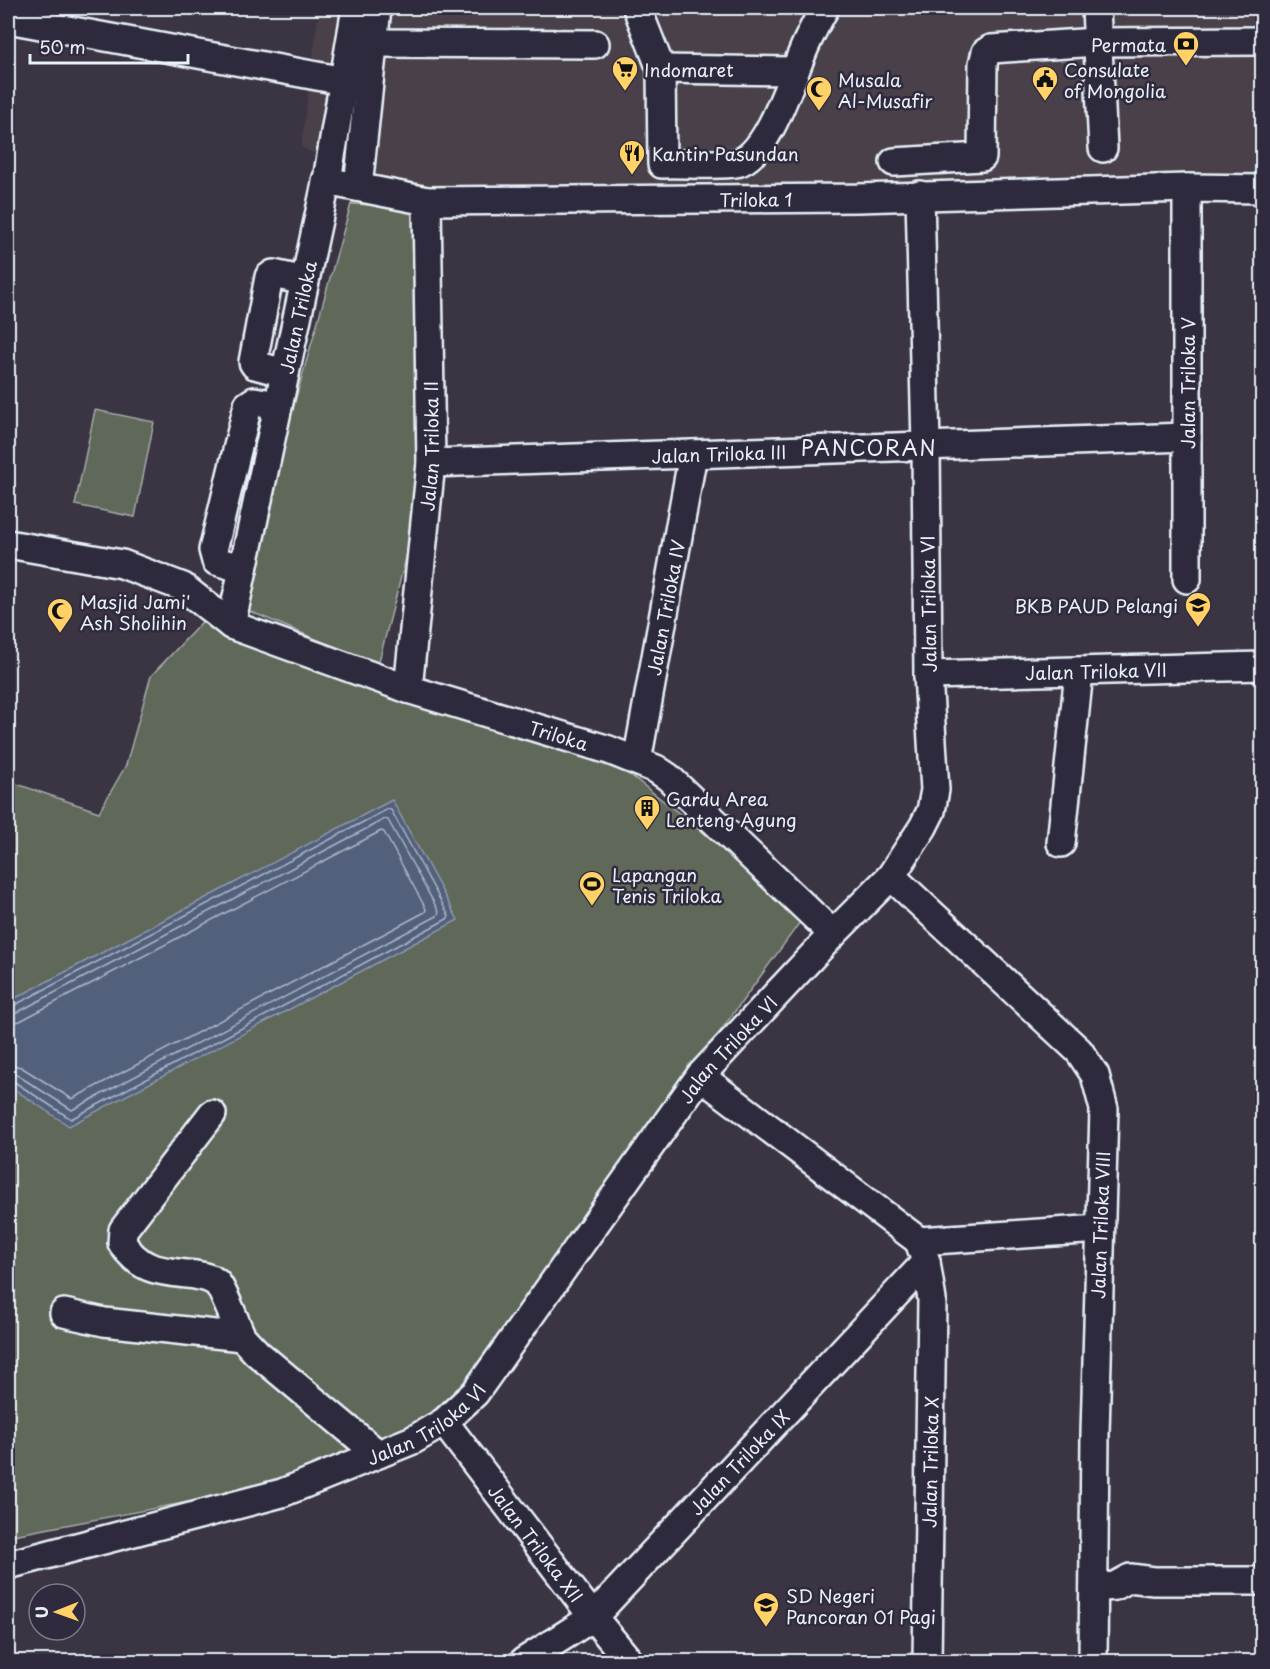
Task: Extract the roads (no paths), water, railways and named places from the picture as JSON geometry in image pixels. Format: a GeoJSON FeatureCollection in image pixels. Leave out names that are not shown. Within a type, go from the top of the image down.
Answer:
{"type":"FeatureCollection","features":[{"type":"Feature","properties":{"kind":"street"},"geometry":{"type":"LineString","coordinates":[[639,15],[660,69],[662,164],[738,163],[762,141],[779,109],[807,40],[825,8]]}},
{"type":"Feature","properties":{"kind":"street"},"geometry":{"type":"LineString","coordinates":[[1096,9],[1103,148]]}},
{"type":"Feature","properties":{"kind":"street"},"geometry":{"type":"LineString","coordinates":[[8,20],[344,81]]}},
{"type":"Feature","properties":{"kind":"street"},"geometry":{"type":"LineString","coordinates":[[358,188],[366,22],[595,44]]}},
{"type":"Feature","properties":{"kind":"street","name":"Jalan Triloka"},"geometry":{"type":"LineString","coordinates":[[231,625],[326,181],[344,81],[366,22]]}},
{"type":"Feature","properties":{"kind":"street"},"geometry":{"type":"LineString","coordinates":[[894,162],[982,157],[984,64],[988,50],[1097,42],[1263,41]]}},
{"type":"Feature","properties":{"kind":"street"},"geometry":{"type":"LineString","coordinates":[[660,69],[794,71]]}},
{"type":"Feature","properties":{"kind":"street","name":"Triloka 1"},"geometry":{"type":"LineString","coordinates":[[326,181],[427,201],[846,198],[1187,188],[1263,189]]}},
{"type":"Feature","properties":{"kind":"street","name":"Jalan Triloka V"},"geometry":{"type":"LineString","coordinates":[[1187,188],[1187,579]]}},
{"type":"Feature","properties":{"kind":"street","name":"Jalan Triloka VI"},"geometry":{"type":"LineString","coordinates":[[8,1564],[282,1493],[413,1440],[444,1422],[475,1393],[700,1076],[833,934],[891,876],[923,827],[931,811],[935,790],[928,675],[926,446],[920,195]]}},
{"type":"Feature","properties":{"kind":"street","name":"Jalan Triloka II"},"geometry":{"type":"LineString","coordinates":[[408,689],[431,463],[427,201]]}},
{"type":"Feature","properties":{"kind":"street"},"geometry":{"type":"LineString","coordinates":[[285,373],[255,365],[253,362],[269,277],[273,274],[305,281]]}},
{"type":"Feature","properties":{"kind":"street","name":"Jalan Triloka III"},"geometry":{"type":"LineString","coordinates":[[431,463],[1187,437]]}},
{"type":"Feature","properties":{"kind":"street","name":"Jalan Triloka IV"},"geometry":{"type":"LineString","coordinates":[[637,761],[693,454]]}},
{"type":"Feature","properties":{"kind":"street","name":"Triloka"},"geometry":{"type":"LineString","coordinates":[[8,544],[122,564],[183,587],[231,625],[408,689],[609,750],[656,769],[668,777],[833,934]]}},
{"type":"Feature","properties":{"kind":"street","name":"Jalan Triloka VII"},"geometry":{"type":"LineString","coordinates":[[928,675],[1263,666]]}},
{"type":"Feature","properties":{"kind":"street"},"geometry":{"type":"LineString","coordinates":[[1061,843],[1079,672]]}},
{"type":"Feature","properties":{"kind":"street","name":"Jalan Triloka VIII"},"geometry":{"type":"LineString","coordinates":[[891,876],[1079,1051],[1095,1075],[1104,1109],[1093,1662]]}},
{"type":"Feature","properties":{"kind":"street"},"geometry":{"type":"LineString","coordinates":[[700,1076],[922,1252],[1100,1229]]}},
{"type":"Feature","properties":{"kind":"street"},"geometry":{"type":"LineString","coordinates":[[212,1114],[123,1230],[122,1243],[138,1262],[149,1268],[170,1273],[204,1276],[218,1283],[242,1338],[378,1454]]}},
{"type":"Feature","properties":{"kind":"street","name":"Jalan Triloka IX"},"geometry":{"type":"LineString","coordinates":[[524,1662],[593,1617],[922,1252]]}},
{"type":"Feature","properties":{"kind":"street","name":"Jalan Triloka X"},"geometry":{"type":"LineString","coordinates":[[922,1252],[932,1300],[927,1662]]}},
{"type":"Feature","properties":{"kind":"street"},"geometry":{"type":"LineString","coordinates":[[64,1313],[104,1322],[242,1338]]}},
{"type":"Feature","properties":{"kind":"street","name":"Jalan Triloka XII"},"geometry":{"type":"LineString","coordinates":[[444,1422],[630,1662]]}},
{"type":"Feature","properties":{"kind":"street"},"geometry":{"type":"LineString","coordinates":[[1094,1588],[1115,1586],[1130,1578],[1154,1581],[1263,1581]]}},
{"type":"Feature","properties":{"kind":"water"},"geometry":{"type":"Polygon","coordinates":[[[392,800],[458,920],[69,1126],[8,1085],[8,1002],[392,800]]]}},
{"type":"Feature","properties":{"kind":"place","name":"Permata"},"geometry":{"type":"Point","coordinates":[1186,67]}},
{"type":"Feature","properties":{"kind":"place","name":"Indomaret"},"geometry":{"type":"Point","coordinates":[625,92]}},
{"type":"Feature","properties":{"kind":"place","name":"Consulate of Mongolia"},"geometry":{"type":"Point","coordinates":[1045,102]}},
{"type":"Feature","properties":{"kind":"place","name":"Musala Al-Musafir"},"geometry":{"type":"Point","coordinates":[819,112]}},
{"type":"Feature","properties":{"kind":"place","name":"Kantin Pasundan"},"geometry":{"type":"Point","coordinates":[632,176]}},
{"type":"Feature","properties":{"kind":"place","name":"BKB PAUD Pelangi"},"geometry":{"type":"Point","coordinates":[1198,628]}},
{"type":"Feature","properties":{"kind":"place","name":"Masjid Jami' Ash Sholihin"},"geometry":{"type":"Point","coordinates":[60,634]}},
{"type":"Feature","properties":{"kind":"place","name":"Gardu Area Lenteng Agung"},"geometry":{"type":"Point","coordinates":[647,831]}},
{"type":"Feature","properties":{"kind":"place","name":"Lapangan Tenis Triloka"},"geometry":{"type":"Point","coordinates":[592,907]}},
{"type":"Feature","properties":{"kind":"place","name":"SD Negeri Pancoran 01 Pagi"},"geometry":{"type":"Point","coordinates":[766,1628]}},
{"type":"Feature","properties":{"kind":"district","name":"PANCORAN"},"geometry":{"type":"Point","coordinates":[869,447]}}]}
